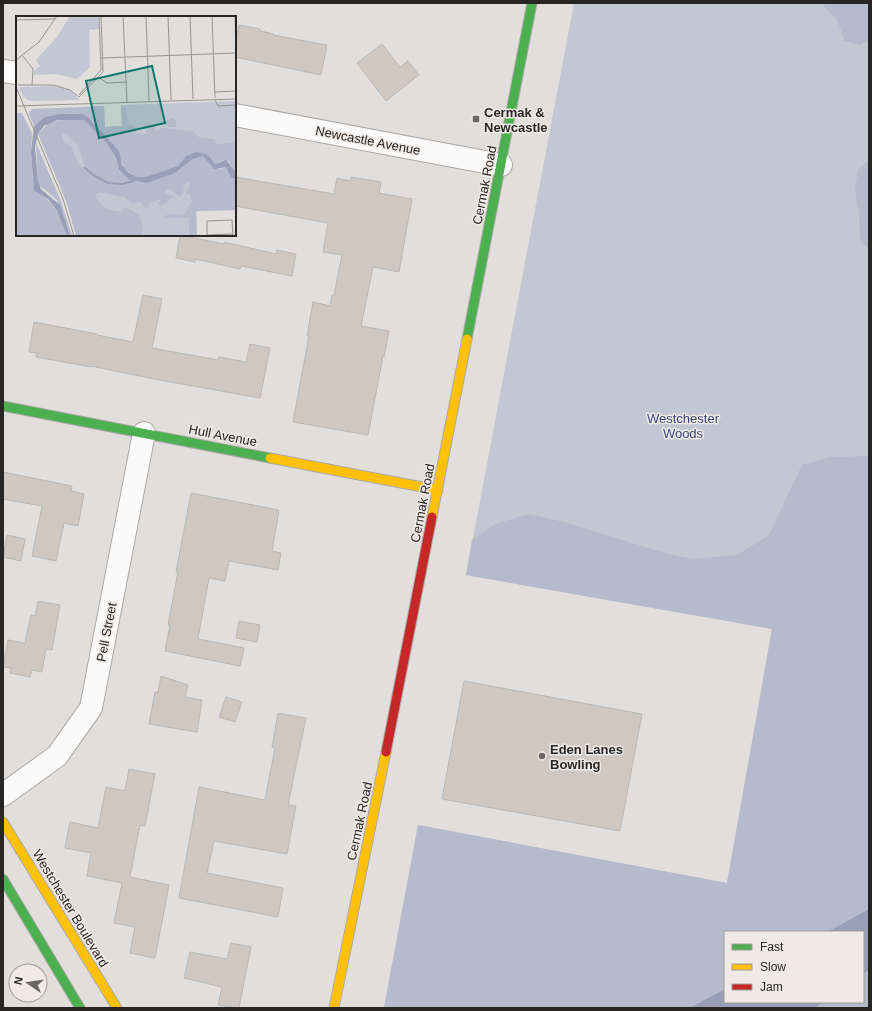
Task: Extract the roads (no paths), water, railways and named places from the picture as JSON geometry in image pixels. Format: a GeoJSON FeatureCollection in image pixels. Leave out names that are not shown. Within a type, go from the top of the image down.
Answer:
{"type":"FeatureCollection","features":[{"type":"Feature","properties":{"kind":"main road","name":"Cermak Road"},"geometry":{"type":"LineString","coordinates":[[334,1008],[438,490],[532,3]]}},
{"type":"Feature","properties":{"kind":"main road","name":"Hull Avenue"},"geometry":{"type":"LineString","coordinates":[[3,406],[438,490]]}},
{"type":"Feature","properties":{"kind":"main road","name":"Westchester Boulevard"},"geometry":{"type":"LineString","coordinates":[[3,822],[117,1008]]}},
{"type":"Feature","properties":{"kind":"main road"},"geometry":{"type":"LineString","coordinates":[[3,879],[80,1008]]}},
{"type":"Feature","properties":{"kind":"street"},"geometry":{"type":"LineString","coordinates":[[3,71],[16,73]]}},
{"type":"Feature","properties":{"kind":"street","name":"Newcastle Avenue"},"geometry":{"type":"LineString","coordinates":[[236,115],[501,165]]}},
{"type":"Feature","properties":{"kind":"street","name":"Pell Street"},"geometry":{"type":"LineString","coordinates":[[3,795],[57,756],[91,708],[144,433]]}},
{"type":"Feature","properties":{"kind":"place","name":"Cermak & Newcastle"},"geometry":{"type":"Point","coordinates":[476,119]}},
{"type":"Feature","properties":{"kind":"place","name":"Eden Lanes Bowling"},"geometry":{"type":"Point","coordinates":[542,756]}},
{"type":"Feature","properties":{"kind":"park label","name":"Westchester Woods"},"geometry":{"type":"Point","coordinates":[683,426]}}]}
